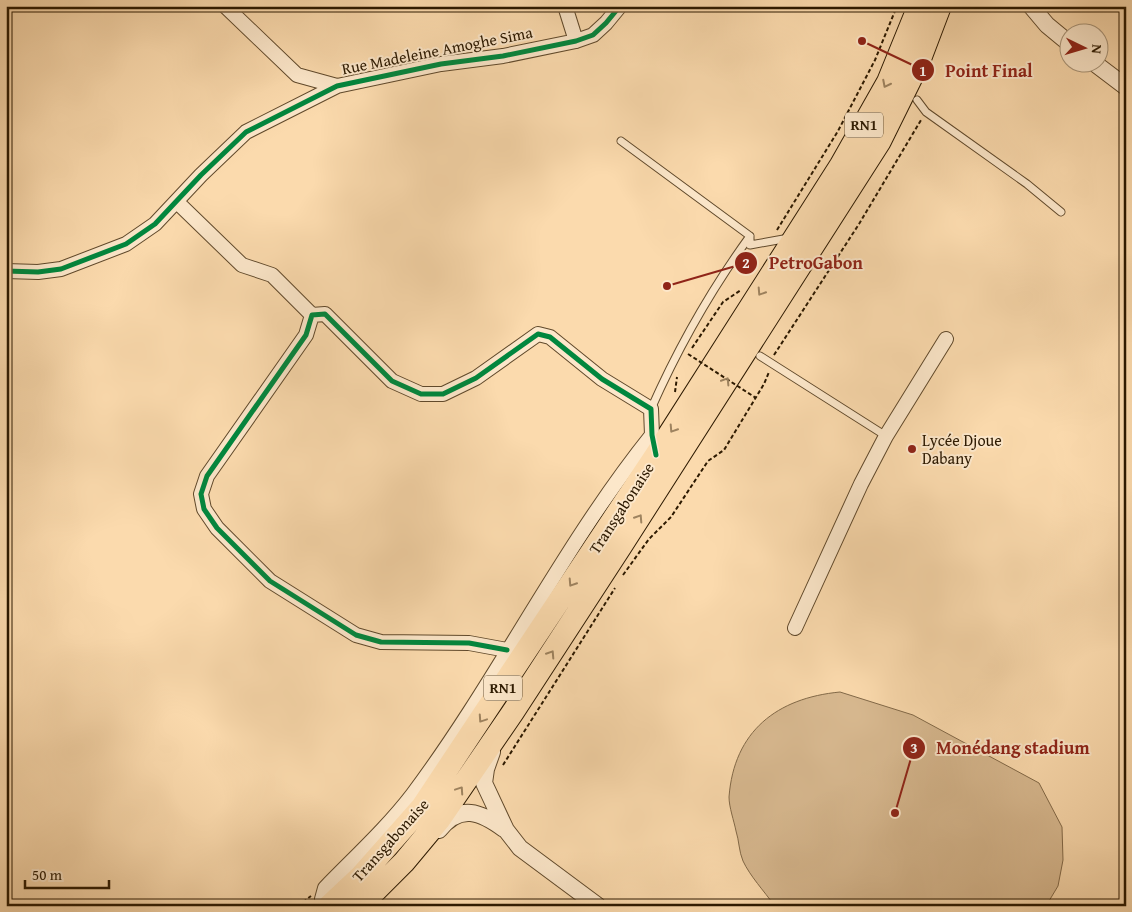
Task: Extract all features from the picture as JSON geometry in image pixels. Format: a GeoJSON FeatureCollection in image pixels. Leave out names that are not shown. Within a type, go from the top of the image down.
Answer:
{"type":"FeatureCollection","features":[{"type":"Feature","properties":{"kind":"highway","name":"Transgabonaise"},"geometry":{"type":"LineString","coordinates":[[328,906],[367,869],[422,807],[583,549],[797,236],[867,121],[891,74],[919,6]]}},
{"type":"Feature","properties":{"kind":"highway","name":"Transgabonaise"},"geometry":{"type":"LineString","coordinates":[[360,906],[404,862],[439,820],[513,712],[875,149],[918,64],[919,6]]}},
{"type":"Feature","properties":{"kind":"street"},"geometry":{"type":"LineString","coordinates":[[225,6],[298,75],[337,86]]}},
{"type":"Feature","properties":{"kind":"street"},"geometry":{"type":"LineString","coordinates":[[565,6],[576,41]]}},
{"type":"Feature","properties":{"kind":"street","name":"Rue Madeleine Amoghe Sima"},"geometry":{"type":"LineString","coordinates":[[6,271],[38,272],[61,270],[126,244],[142,234],[177,202],[201,175],[246,132],[337,86],[441,64],[503,56],[576,41],[593,35],[606,24],[620,6]]}},
{"type":"Feature","properties":{"kind":"street"},"geometry":{"type":"LineString","coordinates":[[1031,6],[1047,25],[1060,36]]}},
{"type":"Feature","properties":{"kind":"street"},"geometry":{"type":"LineString","coordinates":[[1106,72],[1126,87]]}},
{"type":"Feature","properties":{"kind":"street"},"geometry":{"type":"LineString","coordinates":[[177,202],[242,265],[272,275],[312,315],[325,314],[392,381],[421,394],[443,394],[476,378],[538,334],[550,337],[602,380],[651,409],[654,445]]}},
{"type":"Feature","properties":{"kind":"street"},"geometry":{"type":"LineString","coordinates":[[312,315],[306,335],[207,476],[201,494],[204,509],[217,528],[270,581],[356,635],[381,642],[469,643],[507,650]]}},
{"type":"Feature","properties":{"kind":"street"},"geometry":{"type":"LineString","coordinates":[[795,628],[860,484],[886,436],[946,339]]}},
{"type":"Feature","properties":{"kind":"street"},"geometry":{"type":"LineString","coordinates":[[328,906],[322,899],[325,888],[391,821],[412,795],[507,650],[583,549]]}},
{"type":"Feature","properties":{"kind":"street"},"geometry":{"type":"LineString","coordinates":[[513,712],[489,759],[484,778],[486,790],[506,830],[520,848],[598,906]]}},
{"type":"Feature","properties":{"kind":"street"},"geometry":{"type":"LineString","coordinates":[[404,862],[422,849],[451,818],[466,812],[482,816],[506,830]]}},
{"type":"Feature","properties":{"kind":"lane"},"geometry":{"type":"LineString","coordinates":[[917,100],[926,112],[1027,184],[1061,212]]}},
{"type":"Feature","properties":{"kind":"lane"},"geometry":{"type":"LineString","coordinates":[[621,142],[750,236]]}},
{"type":"Feature","properties":{"kind":"lane"},"geometry":{"type":"LineString","coordinates":[[750,236],[750,245],[797,236]]}},
{"type":"Feature","properties":{"kind":"lane"},"geometry":{"type":"LineString","coordinates":[[651,409],[685,337],[728,266],[750,236]]}},
{"type":"Feature","properties":{"kind":"lane"},"geometry":{"type":"LineString","coordinates":[[760,356],[886,436]]}},
{"type":"Feature","properties":{"kind":"path"},"geometry":{"type":"LineString","coordinates":[[773,240],[778,225],[838,131],[875,60],[919,6]]}},
{"type":"Feature","properties":{"kind":"path"},"geometry":{"type":"LineString","coordinates":[[622,577],[648,540],[671,517],[708,461],[724,450],[756,398],[772,364],[775,350],[859,224],[926,112]]}},
{"type":"Feature","properties":{"kind":"path"},"geometry":{"type":"LineString","coordinates":[[684,362],[723,302],[745,285]]}},
{"type":"Feature","properties":{"kind":"path"},"geometry":{"type":"LineString","coordinates":[[688,354],[756,398]]}},
{"type":"Feature","properties":{"kind":"path"},"geometry":{"type":"LineString","coordinates":[[675,396],[680,370]]}},
{"type":"Feature","properties":{"kind":"path"},"geometry":{"type":"LineString","coordinates":[[486,790],[617,585]]}},
{"type":"Feature","properties":{"kind":"shaded area"},"geometry":{"type":"Polygon","coordinates":[[[840,692],[913,715],[1039,783],[1062,827],[1063,860],[1058,886],[1046,906],[774,905],[749,872],[742,857],[729,801],[733,774],[740,754],[750,736],[763,722],[779,710],[797,702],[840,692]]]}},
{"type":"Feature","properties":{"kind":"cycle path"},"geometry":{"type":"LineString","coordinates":[[6,271],[38,272],[61,269],[126,244],[155,224],[201,175],[246,132],[337,86],[441,64],[503,56],[576,41],[593,35],[620,6]]}},
{"type":"Feature","properties":{"kind":"cycle path"},"geometry":{"type":"LineString","coordinates":[[507,650],[469,643],[381,642],[356,635],[270,581],[217,528],[204,509],[201,494],[207,476],[306,335],[312,315],[325,314],[392,381],[421,394],[443,394],[476,378],[538,334],[550,337],[602,379],[651,409],[652,435],[656,455]]}},
{"type":"Feature","properties":{"kind":"place","name":"Point Final"},"geometry":{"type":"Point","coordinates":[862,41]}},
{"type":"Feature","properties":{"kind":"place","name":"PetroGabon"},"geometry":{"type":"Point","coordinates":[667,286]}},
{"type":"Feature","properties":{"kind":"place","name":"Lycée Djoue Dabany"},"geometry":{"type":"Point","coordinates":[912,449]}},
{"type":"Feature","properties":{"kind":"place","name":"Monédang stadium"},"geometry":{"type":"Point","coordinates":[895,813]}}]}
